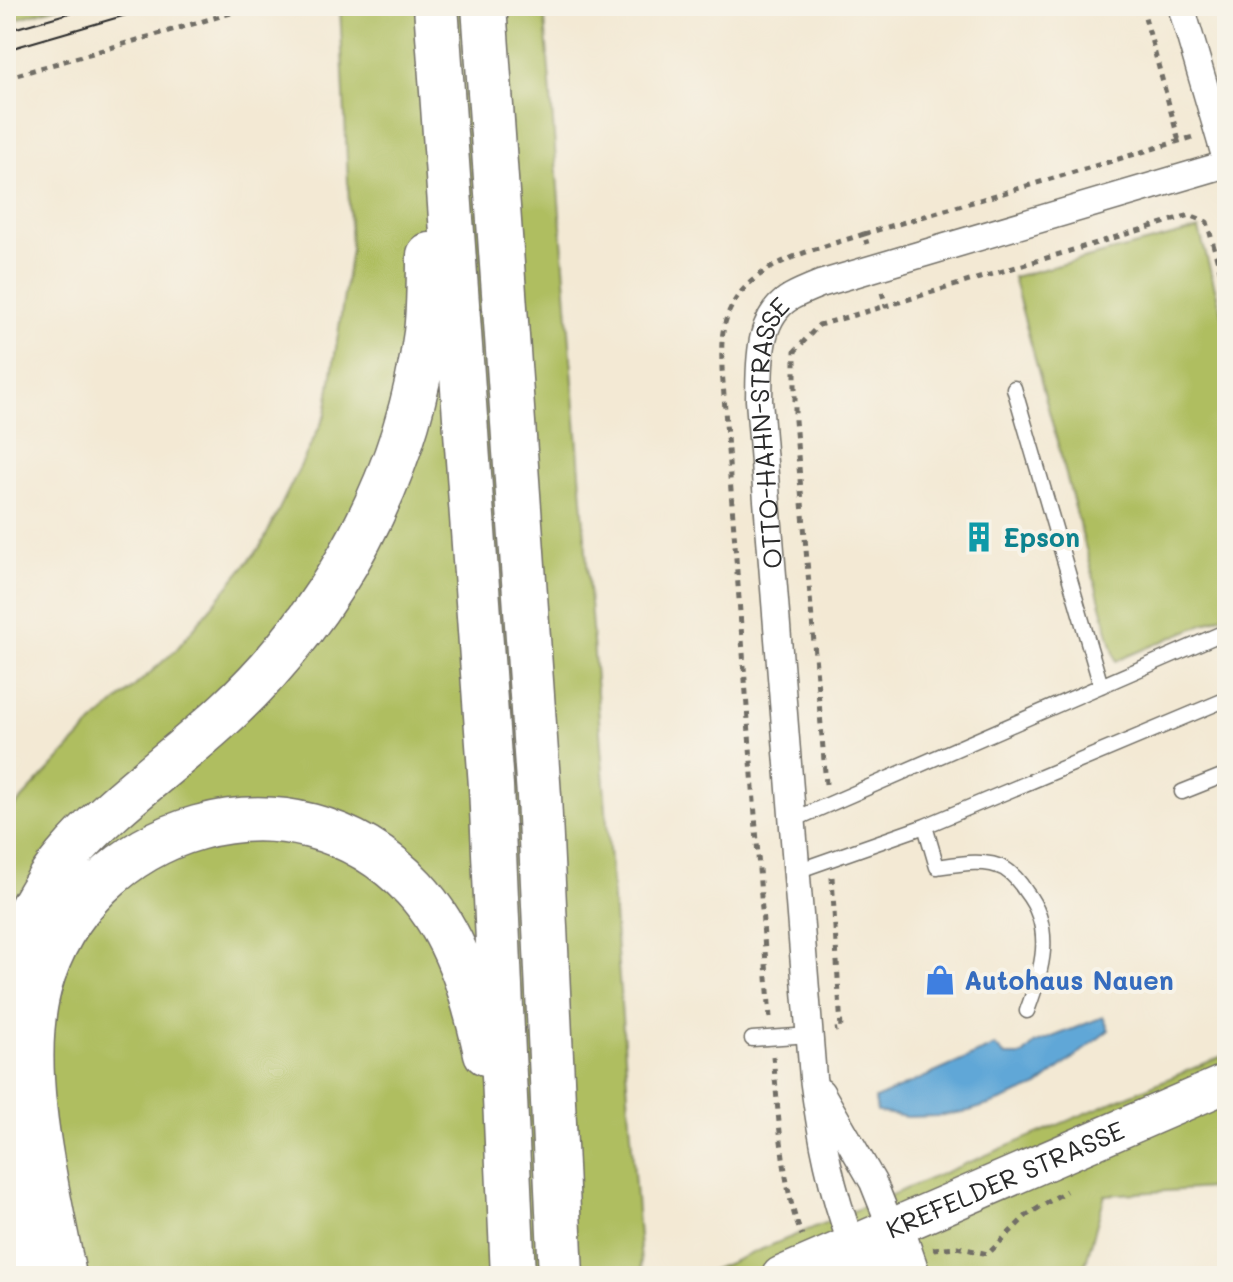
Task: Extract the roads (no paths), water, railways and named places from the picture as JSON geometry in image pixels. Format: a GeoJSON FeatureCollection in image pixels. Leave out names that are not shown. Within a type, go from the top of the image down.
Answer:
{"type":"FeatureCollection","features":[{"type":"Feature","properties":{"kind":"highway"},"geometry":{"type":"LineString","coordinates":[[484,8],[526,587],[560,1256]]}},
{"type":"Feature","properties":{"kind":"highway"},"geometry":{"type":"LineString","coordinates":[[6,980],[23,925],[38,894],[63,858],[107,813],[205,732],[266,672],[328,595],[378,500],[412,404],[426,335],[437,21]]}},
{"type":"Feature","properties":{"kind":"highway"},"geometry":{"type":"LineString","coordinates":[[437,21],[491,786],[513,1263]]}},
{"type":"Feature","properties":{"kind":"highway"},"geometry":{"type":"LineString","coordinates":[[64,1276],[38,1131],[33,1081],[34,1018],[46,966],[79,907],[113,870],[173,835],[229,820],[288,822],[344,839],[369,852],[402,877],[438,920],[463,971],[484,1045],[499,1131],[513,1263]]}},
{"type":"Feature","properties":{"kind":"highway"},"geometry":{"type":"LineString","coordinates":[[6,1124],[32,1276]]}},
{"type":"Feature","properties":{"kind":"main road","name":"KREFELDER STRASSE"},"geometry":{"type":"LineString","coordinates":[[781,1276],[883,1257],[1227,1083]]}},
{"type":"Feature","properties":{"kind":"street","name":"OTTO-HAHN-STRASSE"},"geometry":{"type":"LineString","coordinates":[[883,1257],[836,1200],[821,1144],[813,1078],[759,400],[760,350],[769,320],[788,298],[820,284],[1227,163],[1181,6]]}},
{"type":"Feature","properties":{"kind":"street","name":"OTTO-HAHN-STRASSE"},"geometry":{"type":"LineString","coordinates":[[813,1078],[873,1182],[883,1257]]}},
{"type":"Feature","properties":{"kind":"lane"},"geometry":{"type":"LineString","coordinates":[[1014,388],[1101,686]]}},
{"type":"Feature","properties":{"kind":"lane"},"geometry":{"type":"LineString","coordinates":[[793,820],[1227,631]]}},
{"type":"Feature","properties":{"kind":"lane"},"geometry":{"type":"LineString","coordinates":[[797,871],[925,826],[1227,699]]}},
{"type":"Feature","properties":{"kind":"lane"},"geometry":{"type":"LineString","coordinates":[[1182,792],[1227,774]]}},
{"type":"Feature","properties":{"kind":"lane"},"geometry":{"type":"LineString","coordinates":[[925,826],[937,867],[968,863],[1004,868],[1018,881],[1040,913],[1044,959],[1027,1011]]}},
{"type":"Feature","properties":{"kind":"lane"},"geometry":{"type":"LineString","coordinates":[[752,1039],[810,1035]]}},
{"type":"Feature","properties":{"kind":"water"},"geometry":{"type":"Polygon","coordinates":[[[1103,1017],[1109,1030],[1038,1086],[969,1111],[907,1117],[877,1112],[875,1099],[995,1046],[1005,1056],[1022,1056],[1034,1044],[1103,1017]]]}},
{"type":"Feature","properties":{"kind":"tram line"},"geometry":{"type":"LineString","coordinates":[[6,31],[94,6]]}},
{"type":"Feature","properties":{"kind":"tram line"},"geometry":{"type":"LineString","coordinates":[[6,50],[157,6]]}},
{"type":"Feature","properties":{"kind":"place","name":"Epson"},"geometry":{"type":"Point","coordinates":[979,537]}},
{"type":"Feature","properties":{"kind":"place","name":"Autohaus Nauen"},"geometry":{"type":"Point","coordinates":[940,980]}}]}
